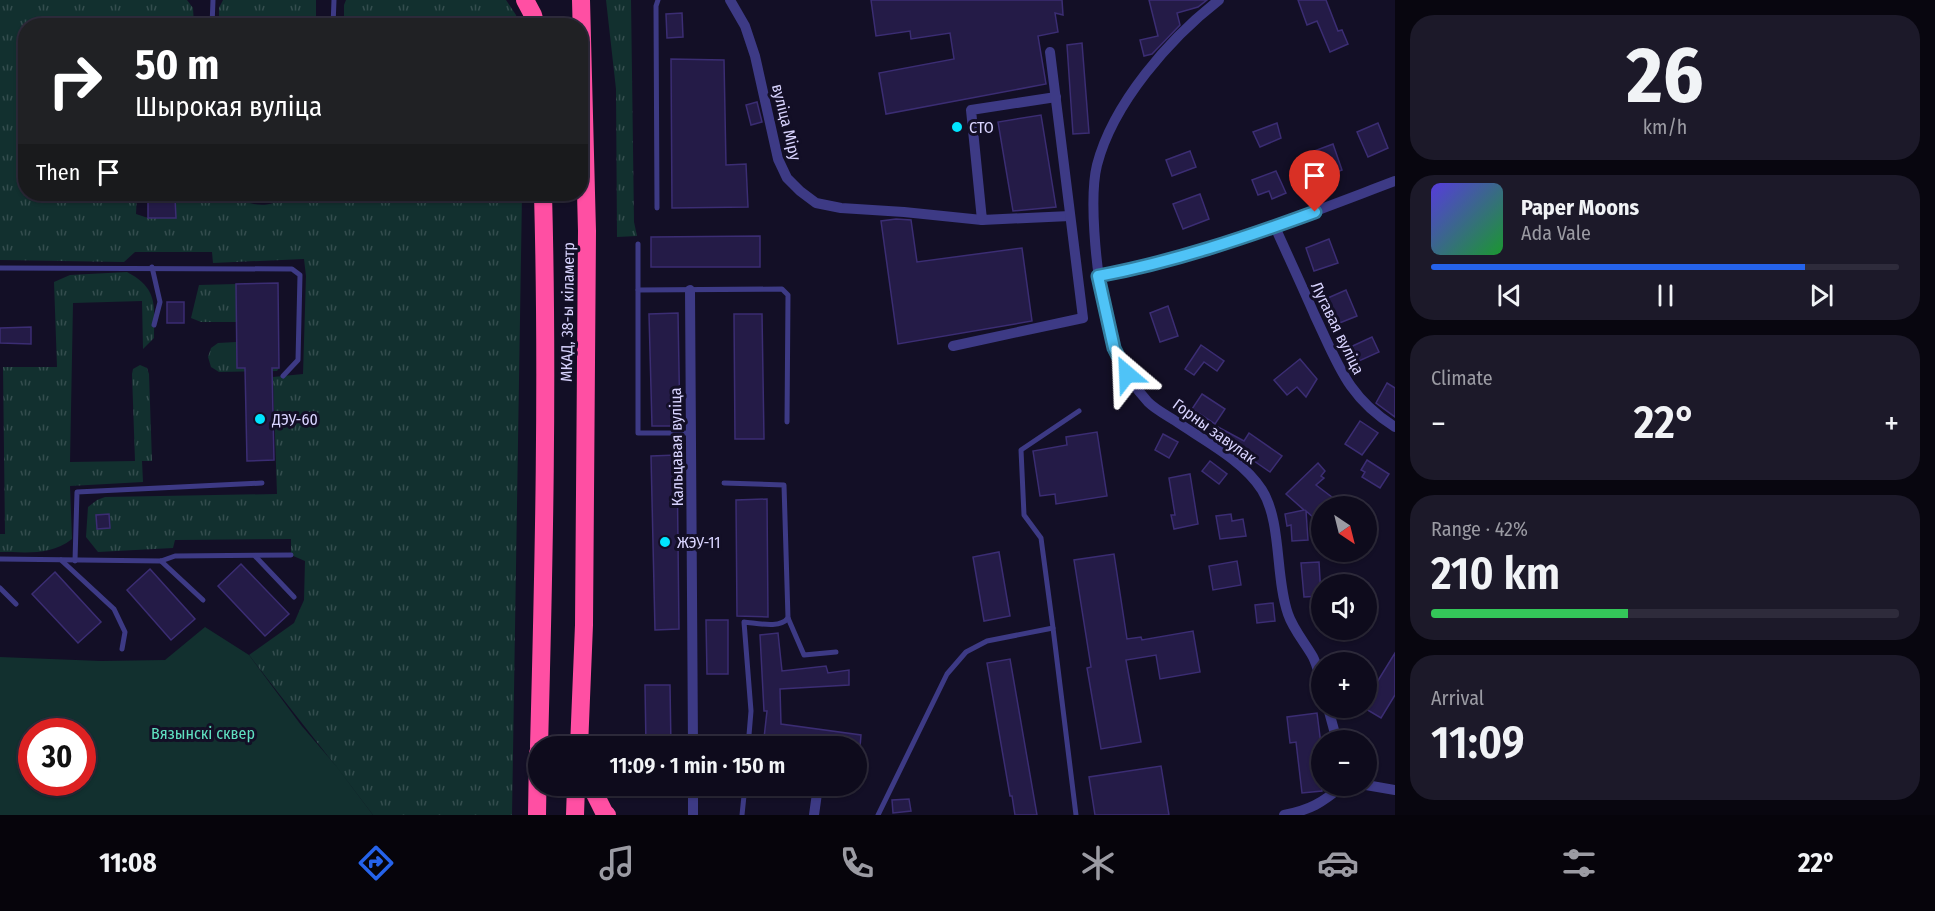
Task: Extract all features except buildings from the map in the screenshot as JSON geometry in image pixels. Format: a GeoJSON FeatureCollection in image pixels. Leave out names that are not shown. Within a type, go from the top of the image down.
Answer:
{"type":"FeatureCollection","features":[{"type":"Feature","properties":{"kind":"highway"},"geometry":{"type":"LineString","coordinates":[[525,0],[534,18]]}},
{"type":"Feature","properties":{"kind":"highway"},"geometry":{"type":"LineString","coordinates":[[538,18],[539,0]]}},
{"type":"Feature","properties":{"kind":"highway","name":"МКАД, 38-ы кіламетр"},"geometry":{"type":"LineString","coordinates":[[539,736],[545,531],[546,325],[543,201]]}},
{"type":"Feature","properties":{"kind":"highway","name":"МКАД, 38-ы кіламетр"},"geometry":{"type":"LineString","coordinates":[[579,736],[584,625],[586,201]]}},
{"type":"Feature","properties":{"kind":"highway"},"geometry":{"type":"LineString","coordinates":[[537,796],[537,815]]}},
{"type":"Feature","properties":{"kind":"highway"},"geometry":{"type":"LineString","coordinates":[[574,815],[575,796]]}},
{"type":"Feature","properties":{"kind":"highway"},"geometry":{"type":"LineString","coordinates":[[596,796],[607,815]]}},
{"type":"Feature","properties":{"kind":"street","name":"вуліца Міру"},"geometry":{"type":"LineString","coordinates":[[730,0],[746,26],[778,159],[787,178],[816,203],[841,208],[982,220],[1070,216]]}},
{"type":"Feature","properties":{"kind":"street","name":"Горны завулак"},"geometry":{"type":"LineString","coordinates":[[1219,0],[1191,24],[1146,74],[1125,101],[1110,127],[1097,164],[1094,189],[1098,276],[1114,348],[1127,374],[1149,403],[1233,461],[1254,478],[1264,493],[1272,514],[1288,615],[1311,654]]}},
{"type":"Feature","properties":{"kind":"street"},"geometry":{"type":"LineString","coordinates":[[953,346],[1083,318],[1050,52]]}},
{"type":"Feature","properties":{"kind":"street"},"geometry":{"type":"LineString","coordinates":[[982,220],[971,110],[1056,97]]}},
{"type":"Feature","properties":{"kind":"street"},"geometry":{"type":"LineString","coordinates":[[1098,276],[1186,256],[1275,227],[1395,182]]}},
{"type":"Feature","properties":{"kind":"street","name":"Лугавая вуліца"},"geometry":{"type":"LineString","coordinates":[[1275,227],[1337,366],[1351,388],[1395,427]]}},
{"type":"Feature","properties":{"kind":"street","name":"Кальцавая вуліца"},"geometry":{"type":"LineString","coordinates":[[690,290],[693,736]]}},
{"type":"Feature","properties":{"kind":"street"},"geometry":{"type":"LineString","coordinates":[[1377,787],[1395,790]]}},
{"type":"Feature","properties":{"kind":"street"},"geometry":{"type":"LineString","coordinates":[[693,796],[693,815]]}},
{"type":"Feature","properties":{"kind":"street"},"geometry":{"type":"LineString","coordinates":[[814,815],[817,796]]}},
{"type":"Feature","properties":{"kind":"street"},"geometry":{"type":"LineString","coordinates":[[1284,815],[1303,812],[1321,804],[1330,796]]}},
{"type":"Feature","properties":{"kind":"lane"},"geometry":{"type":"LineString","coordinates":[[212,18],[213,0]]}},
{"type":"Feature","properties":{"kind":"lane"},"geometry":{"type":"LineString","coordinates":[[333,18],[334,0]]}},
{"type":"Feature","properties":{"kind":"lane"},"geometry":{"type":"LineString","coordinates":[[657,208],[658,0]]}},
{"type":"Feature","properties":{"kind":"lane"},"geometry":{"type":"LineString","coordinates":[[638,244],[639,433],[690,433]]}},
{"type":"Feature","properties":{"kind":"lane"},"geometry":{"type":"LineString","coordinates":[[152,267],[160,302],[154,325]]}},
{"type":"Feature","properties":{"kind":"lane"},"geometry":{"type":"LineString","coordinates":[[0,268],[292,268],[300,275],[298,360],[283,375]]}},
{"type":"Feature","properties":{"kind":"lane"},"geometry":{"type":"LineString","coordinates":[[638,290],[782,289],[788,294],[787,422]]}},
{"type":"Feature","properties":{"kind":"lane"},"geometry":{"type":"LineString","coordinates":[[1076,815],[1041,538],[1024,515],[1020,450],[1079,411]]}},
{"type":"Feature","properties":{"kind":"lane"},"geometry":{"type":"LineString","coordinates":[[75,561],[77,492],[262,483]]}},
{"type":"Feature","properties":{"kind":"lane"},"geometry":{"type":"LineString","coordinates":[[723,483],[784,485],[788,618],[804,655],[836,652]]}},
{"type":"Feature","properties":{"kind":"lane"},"geometry":{"type":"LineString","coordinates":[[0,559],[161,561],[175,556],[291,555]]}},
{"type":"Feature","properties":{"kind":"lane"},"geometry":{"type":"LineString","coordinates":[[255,556],[294,597]]}},
{"type":"Feature","properties":{"kind":"lane"},"geometry":{"type":"LineString","coordinates":[[61,560],[114,609],[125,632],[122,648]]}},
{"type":"Feature","properties":{"kind":"lane"},"geometry":{"type":"LineString","coordinates":[[161,561],[203,600]]}},
{"type":"Feature","properties":{"kind":"lane"},"geometry":{"type":"LineString","coordinates":[[0,588],[16,604]]}},
{"type":"Feature","properties":{"kind":"lane"},"geometry":{"type":"LineString","coordinates":[[749,736],[751,711],[744,622],[781,625],[788,618]]}},
{"type":"Feature","properties":{"kind":"lane"},"geometry":{"type":"LineString","coordinates":[[878,815],[947,674],[966,652],[987,641],[1053,628]]}},
{"type":"Feature","properties":{"kind":"lane"},"geometry":{"type":"LineString","coordinates":[[742,815],[744,796]]}},
{"type":"Feature","properties":{"kind":"green space"},"geometry":{"type":"Polygon","coordinates":[[[0,0],[187,0],[193,8],[194,18],[18,18],[18,201],[137,201],[136,214],[148,218],[176,218],[175,201],[243,201],[262,205],[278,201],[522,201],[512,815],[373,815],[249,655],[294,623],[304,600],[305,561],[291,555],[291,539],[175,540],[173,548],[98,552],[86,537],[88,507],[105,497],[277,494],[273,377],[303,374],[306,276],[304,259],[213,263],[212,252],[135,252],[124,262],[0,260],[0,0]]]}},
{"type":"Feature","properties":{"kind":"green space"},"geometry":{"type":"Polygon","coordinates":[[[223,0],[316,0],[316,18],[219,18],[219,8],[223,0]]]}},
{"type":"Feature","properties":{"kind":"green space"},"geometry":{"type":"Polygon","coordinates":[[[346,0],[506,0],[517,18],[344,18],[346,0]]]}},
{"type":"Feature","properties":{"kind":"green space"},"geometry":{"type":"Polygon","coordinates":[[[606,0],[631,0],[634,222],[637,236],[617,237],[616,89],[606,0]]]}},
{"type":"Feature","properties":{"kind":"green space"},"geometry":{"type":"Polygon","coordinates":[[[127,272],[137,278],[150,292],[154,308],[154,338],[143,349],[142,301],[73,303],[70,462],[135,461],[132,374],[133,369],[140,365],[147,368],[149,374],[152,461],[142,461],[143,482],[70,486],[72,539],[47,551],[0,552],[0,534],[5,534],[3,367],[57,367],[54,282],[70,275],[127,272]]]}},
{"type":"Feature","properties":{"kind":"green space"},"geometry":{"type":"Polygon","coordinates":[[[236,284],[236,322],[201,322],[191,318],[199,285],[236,284]]]}},
{"type":"Feature","properties":{"kind":"green space"},"geometry":{"type":"Polygon","coordinates":[[[236,342],[237,368],[279,368],[277,371],[219,372],[211,367],[208,357],[211,348],[218,343],[236,342]]]}},
{"type":"Feature","properties":{"kind":"green space","name":"Вязынскі сквер"},"geometry":{"type":"Polygon","coordinates":[[[205,627],[249,655],[373,815],[0,815],[0,657],[101,661],[165,660],[205,627]]]}},
{"type":"Feature","properties":{"kind":"place","name":"СТО"},"geometry":{"type":"Point","coordinates":[957,127]}},
{"type":"Feature","properties":{"kind":"place","name":"ДЭУ-60"},"geometry":{"type":"Point","coordinates":[260,419]}},
{"type":"Feature","properties":{"kind":"place","name":"ЖЭУ-11"},"geometry":{"type":"Point","coordinates":[665,542]}},
{"type":"Feature","properties":{"kind":"route"},"geometry":{"type":"LineString","coordinates":[[1127,374],[1114,348],[1098,276],[1141,268],[1197,253],[1315,212]]}}]}
